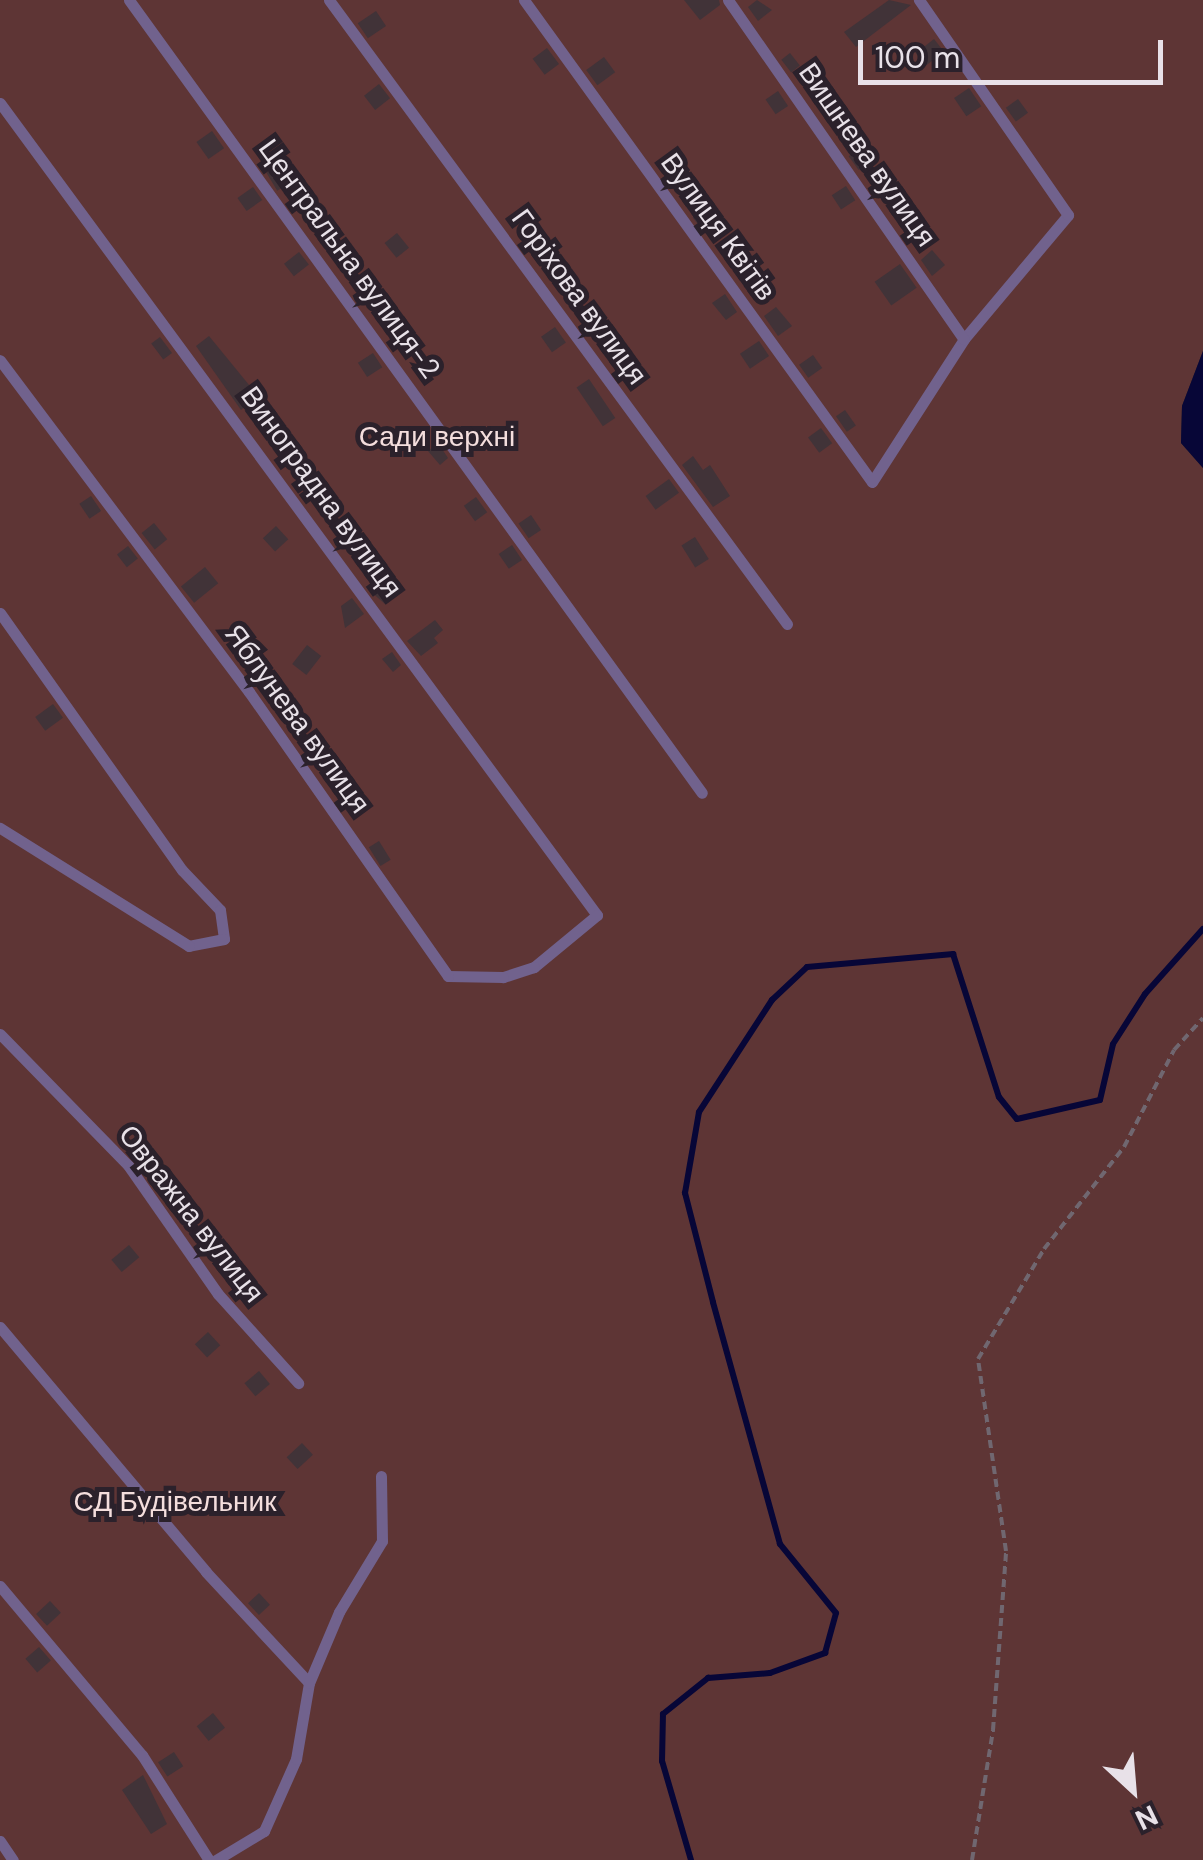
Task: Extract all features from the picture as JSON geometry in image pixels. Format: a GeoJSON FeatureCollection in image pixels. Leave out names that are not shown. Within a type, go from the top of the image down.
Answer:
{"type":"FeatureCollection","features":[{"type":"Feature","properties":{"kind":"lane","name":"Центральна вулиця-2"},"geometry":{"type":"LineString","coordinates":[[130,0],[702,793]]}},
{"type":"Feature","properties":{"kind":"lane","name":"Горіхова вулиця"},"geometry":{"type":"LineString","coordinates":[[329,0],[788,624]]}},
{"type":"Feature","properties":{"kind":"lane","name":"Вулиця Квітів"},"geometry":{"type":"LineString","coordinates":[[524,0],[872,482],[964,339]]}},
{"type":"Feature","properties":{"kind":"lane","name":"Вишнева вулиця"},"geometry":{"type":"LineString","coordinates":[[728,0],[964,339]]}},
{"type":"Feature","properties":{"kind":"lane"},"geometry":{"type":"LineString","coordinates":[[918,0],[1068,215],[964,339]]}},
{"type":"Feature","properties":{"kind":"lane","name":"Виноградна вулиця"},"geometry":{"type":"LineString","coordinates":[[0,103],[596,915]]}},
{"type":"Feature","properties":{"kind":"lane","name":"Яблунева вулиця"},"geometry":{"type":"LineString","coordinates":[[0,360],[249,692],[448,976],[503,977],[534,967],[596,915]]}},
{"type":"Feature","properties":{"kind":"lane"},"geometry":{"type":"LineString","coordinates":[[0,613],[182,870],[220,910],[224,938],[189,946],[0,828]]}},
{"type":"Feature","properties":{"kind":"lane","name":"Овражна вулиця"},"geometry":{"type":"LineString","coordinates":[[0,1034],[128,1165],[218,1294],[298,1383]]}},
{"type":"Feature","properties":{"kind":"lane"},"geometry":{"type":"LineString","coordinates":[[0,1327],[206,1572],[309,1683]]}},
{"type":"Feature","properties":{"kind":"lane"},"geometry":{"type":"LineString","coordinates":[[0,1586],[142,1755],[213,1860],[264,1830],[296,1759],[309,1683],[339,1612],[382,1541],[382,1476]]}},
{"type":"Feature","properties":{"kind":"lane"},"geometry":{"type":"LineString","coordinates":[[0,1841],[13,1860]]}},
{"type":"Feature","properties":{"kind":"path"},"geometry":{"type":"LineString","coordinates":[[972,1860],[994,1730],[1006,1552],[978,1359],[1044,1250],[1124,1147],[1174,1050],[1203,1018]]}},
{"type":"Feature","properties":{"kind":"green space"},"geometry":{"type":"Polygon","coordinates":[[[0,0],[1203,0],[1203,351],[1182,406],[1181,443],[1203,468],[1203,1860],[0,1860],[0,0]]]}},
{"type":"Feature","properties":{"kind":"shaded area"},"geometry":{"type":"Polygon","coordinates":[[[1203,351],[1203,468],[1181,443],[1182,406],[1203,351]]]}},
{"type":"Feature","properties":{"kind":"building"},"geometry":{"type":"Polygon","coordinates":[[[684,0],[719,0],[720,5],[700,20],[684,0]]]}},
{"type":"Feature","properties":{"kind":"building"},"geometry":{"type":"Polygon","coordinates":[[[757,0],[772,10],[758,21],[748,7],[757,0]]]}},
{"type":"Feature","properties":{"kind":"building"},"geometry":{"type":"Polygon","coordinates":[[[889,0],[911,5],[856,47],[844,32],[889,0]]]}},
{"type":"Feature","properties":{"kind":"building"},"geometry":{"type":"Polygon","coordinates":[[[376,11],[386,26],[368,38],[358,23],[376,11]]]}},
{"type":"Feature","properties":{"kind":"building"},"geometry":{"type":"Polygon","coordinates":[[[934,39],[944,52],[926,66],[916,53],[934,39]]]}},
{"type":"Feature","properties":{"kind":"building"},"geometry":{"type":"Polygon","coordinates":[[[547,48],[559,64],[545,75],[533,59],[547,48]]]}},
{"type":"Feature","properties":{"kind":"building"},"geometry":{"type":"Polygon","coordinates":[[[790,53],[800,66],[791,72],[781,60],[790,53]]]}},
{"type":"Feature","properties":{"kind":"building"},"geometry":{"type":"Polygon","coordinates":[[[604,57],[615,72],[597,85],[586,70],[604,57]]]}},
{"type":"Feature","properties":{"kind":"building"},"geometry":{"type":"Polygon","coordinates":[[[379,84],[390,98],[375,110],[364,96],[379,84]]]}},
{"type":"Feature","properties":{"kind":"building"},"geometry":{"type":"Polygon","coordinates":[[[969,88],[981,106],[966,116],[954,98],[969,88]]]}},
{"type":"Feature","properties":{"kind":"building"},"geometry":{"type":"Polygon","coordinates":[[[778,91],[788,106],[776,114],[766,99],[778,91]]]}},
{"type":"Feature","properties":{"kind":"building"},"geometry":{"type":"Polygon","coordinates":[[[1018,99],[1028,113],[1016,122],[1006,108],[1018,99]]]}},
{"type":"Feature","properties":{"kind":"building"},"geometry":{"type":"Polygon","coordinates":[[[212,131],[224,148],[208,159],[196,142],[212,131]]]}},
{"type":"Feature","properties":{"kind":"building"},"geometry":{"type":"Polygon","coordinates":[[[860,148],[870,162],[859,170],[849,156],[860,148]]]}},
{"type":"Feature","properties":{"kind":"building"},"geometry":{"type":"Polygon","coordinates":[[[669,155],[681,171],[668,181],[656,165],[669,155]]]}},
{"type":"Feature","properties":{"kind":"building"},"geometry":{"type":"Polygon","coordinates":[[[281,164],[292,182],[277,191],[266,173],[281,164]]]}},
{"type":"Feature","properties":{"kind":"building"},"geometry":{"type":"Polygon","coordinates":[[[846,186],[855,200],[841,210],[832,195],[846,186]]]}},
{"type":"Feature","properties":{"kind":"building"},"geometry":{"type":"Polygon","coordinates":[[[253,187],[262,200],[247,211],[237,198],[253,187]]]}},
{"type":"Feature","properties":{"kind":"building"},"geometry":{"type":"Polygon","coordinates":[[[706,207],[717,221],[704,232],[693,217],[706,207]]]}},
{"type":"Feature","properties":{"kind":"building"},"geometry":{"type":"Polygon","coordinates":[[[397,233],[409,248],[397,258],[385,243],[397,233]]]}},
{"type":"Feature","properties":{"kind":"building"},"geometry":{"type":"Polygon","coordinates":[[[932,250],[945,265],[932,276],[921,260],[932,250]]]}},
{"type":"Feature","properties":{"kind":"building"},"geometry":{"type":"Polygon","coordinates":[[[299,252],[309,265],[294,276],[284,264],[299,252]]]}},
{"type":"Feature","properties":{"kind":"building"},"geometry":{"type":"Polygon","coordinates":[[[900,264],[917,288],[891,306],[875,282],[900,264]]]}},
{"type":"Feature","properties":{"kind":"building"},"geometry":{"type":"Polygon","coordinates":[[[725,294],[737,312],[726,320],[712,303],[725,294]]]}},
{"type":"Feature","properties":{"kind":"building"},"geometry":{"type":"Polygon","coordinates":[[[776,307],[792,326],[778,336],[764,316],[776,307]]]}},
{"type":"Feature","properties":{"kind":"building"},"geometry":{"type":"Polygon","coordinates":[[[555,327],[566,343],[552,352],[541,337],[555,327]]]}},
{"type":"Feature","properties":{"kind":"building"},"geometry":{"type":"Polygon","coordinates":[[[209,336],[258,396],[241,410],[196,346],[209,336]]]}},
{"type":"Feature","properties":{"kind":"building"},"geometry":{"type":"Polygon","coordinates":[[[160,337],[172,353],[163,360],[151,344],[160,337]]]}},
{"type":"Feature","properties":{"kind":"building"},"geometry":{"type":"Polygon","coordinates":[[[759,341],[769,356],[750,369],[740,354],[759,341]]]}},
{"type":"Feature","properties":{"kind":"building"},"geometry":{"type":"Polygon","coordinates":[[[373,353],[382,367],[367,377],[358,363],[373,353]]]}},
{"type":"Feature","properties":{"kind":"building"},"geometry":{"type":"Polygon","coordinates":[[[813,355],[822,368],[808,378],[799,365],[813,355]]]}},
{"type":"Feature","properties":{"kind":"building"},"geometry":{"type":"Polygon","coordinates":[[[589,379],[615,418],[603,426],[577,387],[589,379]]]}},
{"type":"Feature","properties":{"kind":"building"},"geometry":{"type":"Polygon","coordinates":[[[845,410],[856,426],[847,432],[836,416],[845,410]]]}},
{"type":"Feature","properties":{"kind":"building"},"geometry":{"type":"Polygon","coordinates":[[[821,428],[832,443],[819,453],[808,437],[821,428]]]}},
{"type":"Feature","properties":{"kind":"building"},"geometry":{"type":"Polygon","coordinates":[[[438,443],[448,458],[440,465],[428,451],[438,443]]]}},
{"type":"Feature","properties":{"kind":"building"},"geometry":{"type":"Polygon","coordinates":[[[693,456],[703,470],[710,465],[730,496],[713,507],[682,465],[693,456]]]}},
{"type":"Feature","properties":{"kind":"building"},"geometry":{"type":"Polygon","coordinates":[[[669,479],[679,493],[656,510],[646,496],[669,479]]]}},
{"type":"Feature","properties":{"kind":"building"},"geometry":{"type":"Polygon","coordinates":[[[91,496],[101,511],[89,519],[79,504],[91,496]]]}},
{"type":"Feature","properties":{"kind":"building"},"geometry":{"type":"Polygon","coordinates":[[[476,497],[487,512],[475,521],[464,506],[476,497]]]}},
{"type":"Feature","properties":{"kind":"building"},"geometry":{"type":"Polygon","coordinates":[[[531,515],[541,530],[529,538],[519,523],[531,515]]]}},
{"type":"Feature","properties":{"kind":"building"},"geometry":{"type":"Polygon","coordinates":[[[154,523],[167,539],[155,549],[142,533],[154,523]]]}},
{"type":"Feature","properties":{"kind":"building"},"geometry":{"type":"Polygon","coordinates":[[[276,526],[288,539],[275,551],[263,538],[276,526]]]}},
{"type":"Feature","properties":{"kind":"building"},"geometry":{"type":"Polygon","coordinates":[[[695,537],[709,559],[695,568],[681,545],[695,537]]]}},
{"type":"Feature","properties":{"kind":"building"},"geometry":{"type":"Polygon","coordinates":[[[512,545],[522,560],[509,569],[499,554],[512,545]]]}},
{"type":"Feature","properties":{"kind":"building"},"geometry":{"type":"Polygon","coordinates":[[[128,546],[138,559],[127,567],[117,555],[128,546]]]}},
{"type":"Feature","properties":{"kind":"building"},"geometry":{"type":"Polygon","coordinates":[[[205,567],[218,583],[194,603],[181,587],[205,567]]]}},
{"type":"Feature","properties":{"kind":"building"},"geometry":{"type":"Polygon","coordinates":[[[385,577],[399,592],[385,604],[370,591],[385,577]]]}},
{"type":"Feature","properties":{"kind":"building"},"geometry":{"type":"Polygon","coordinates":[[[352,598],[364,614],[345,628],[341,606],[352,598]]]}},
{"type":"Feature","properties":{"kind":"building"},"geometry":{"type":"Polygon","coordinates":[[[435,620],[443,630],[434,638],[438,643],[421,656],[407,641],[435,620]]]}},
{"type":"Feature","properties":{"kind":"building"},"geometry":{"type":"Polygon","coordinates":[[[307,645],[321,656],[306,675],[292,664],[307,645]]]}},
{"type":"Feature","properties":{"kind":"building"},"geometry":{"type":"Polygon","coordinates":[[[392,652],[401,665],[393,672],[382,659],[392,652]]]}},
{"type":"Feature","properties":{"kind":"building"},"geometry":{"type":"Polygon","coordinates":[[[53,704],[63,718],[45,731],[35,717],[53,704]]]}},
{"type":"Feature","properties":{"kind":"building"},"geometry":{"type":"Polygon","coordinates":[[[379,841],[391,860],[380,866],[369,847],[379,841]]]}},
{"type":"Feature","properties":{"kind":"building"},"geometry":{"type":"Polygon","coordinates":[[[129,1245],[139,1257],[122,1272],[111,1260],[129,1245]]]}},
{"type":"Feature","properties":{"kind":"building"},"geometry":{"type":"Polygon","coordinates":[[[208,1332],[220,1345],[207,1357],[195,1344],[208,1332]]]}},
{"type":"Feature","properties":{"kind":"building"},"geometry":{"type":"Polygon","coordinates":[[[259,1371],[270,1384],[255,1396],[244,1383],[259,1371]]]}},
{"type":"Feature","properties":{"kind":"building"},"geometry":{"type":"Polygon","coordinates":[[[302,1443],[313,1455],[298,1469],[287,1457],[302,1443]]]}},
{"type":"Feature","properties":{"kind":"building"},"geometry":{"type":"Polygon","coordinates":[[[259,1593],[270,1605],[259,1615],[248,1603],[259,1593]]]}},
{"type":"Feature","properties":{"kind":"building"},"geometry":{"type":"Polygon","coordinates":[[[50,1601],[61,1613],[47,1626],[36,1614],[50,1601]]]}},
{"type":"Feature","properties":{"kind":"building"},"geometry":{"type":"Polygon","coordinates":[[[39,1647],[51,1661],[37,1672],[25,1659],[39,1647]]]}},
{"type":"Feature","properties":{"kind":"building"},"geometry":{"type":"Polygon","coordinates":[[[213,1713],[225,1728],[209,1741],[197,1726],[213,1713]]]}},
{"type":"Feature","properties":{"kind":"building"},"geometry":{"type":"Polygon","coordinates":[[[174,1752],[183,1766],[167,1777],[158,1762],[174,1752]]]}},
{"type":"Feature","properties":{"kind":"building"},"geometry":{"type":"Polygon","coordinates":[[[143,1775],[167,1824],[151,1834],[122,1790],[143,1775]]]}},
{"type":"Feature","properties":{"kind":"waterway"},"geometry":{"type":"LineString","coordinates":[[691,1860],[662,1761],[663,1714],[708,1678],[770,1673],[825,1653],[836,1613],[780,1544],[713,1302],[685,1193],[699,1112],[772,1000],[807,967],[953,954],[999,1097],[1017,1119],[1100,1100],[1113,1044],[1145,994],[1203,929]]}},
{"type":"Feature","properties":{"kind":"park label","name":"Сади верхні"},"geometry":{"type":"Point","coordinates":[437,437]}},
{"type":"Feature","properties":{"kind":"park label","name":"СД Будівельник"},"geometry":{"type":"Point","coordinates":[175,1502]}}]}
